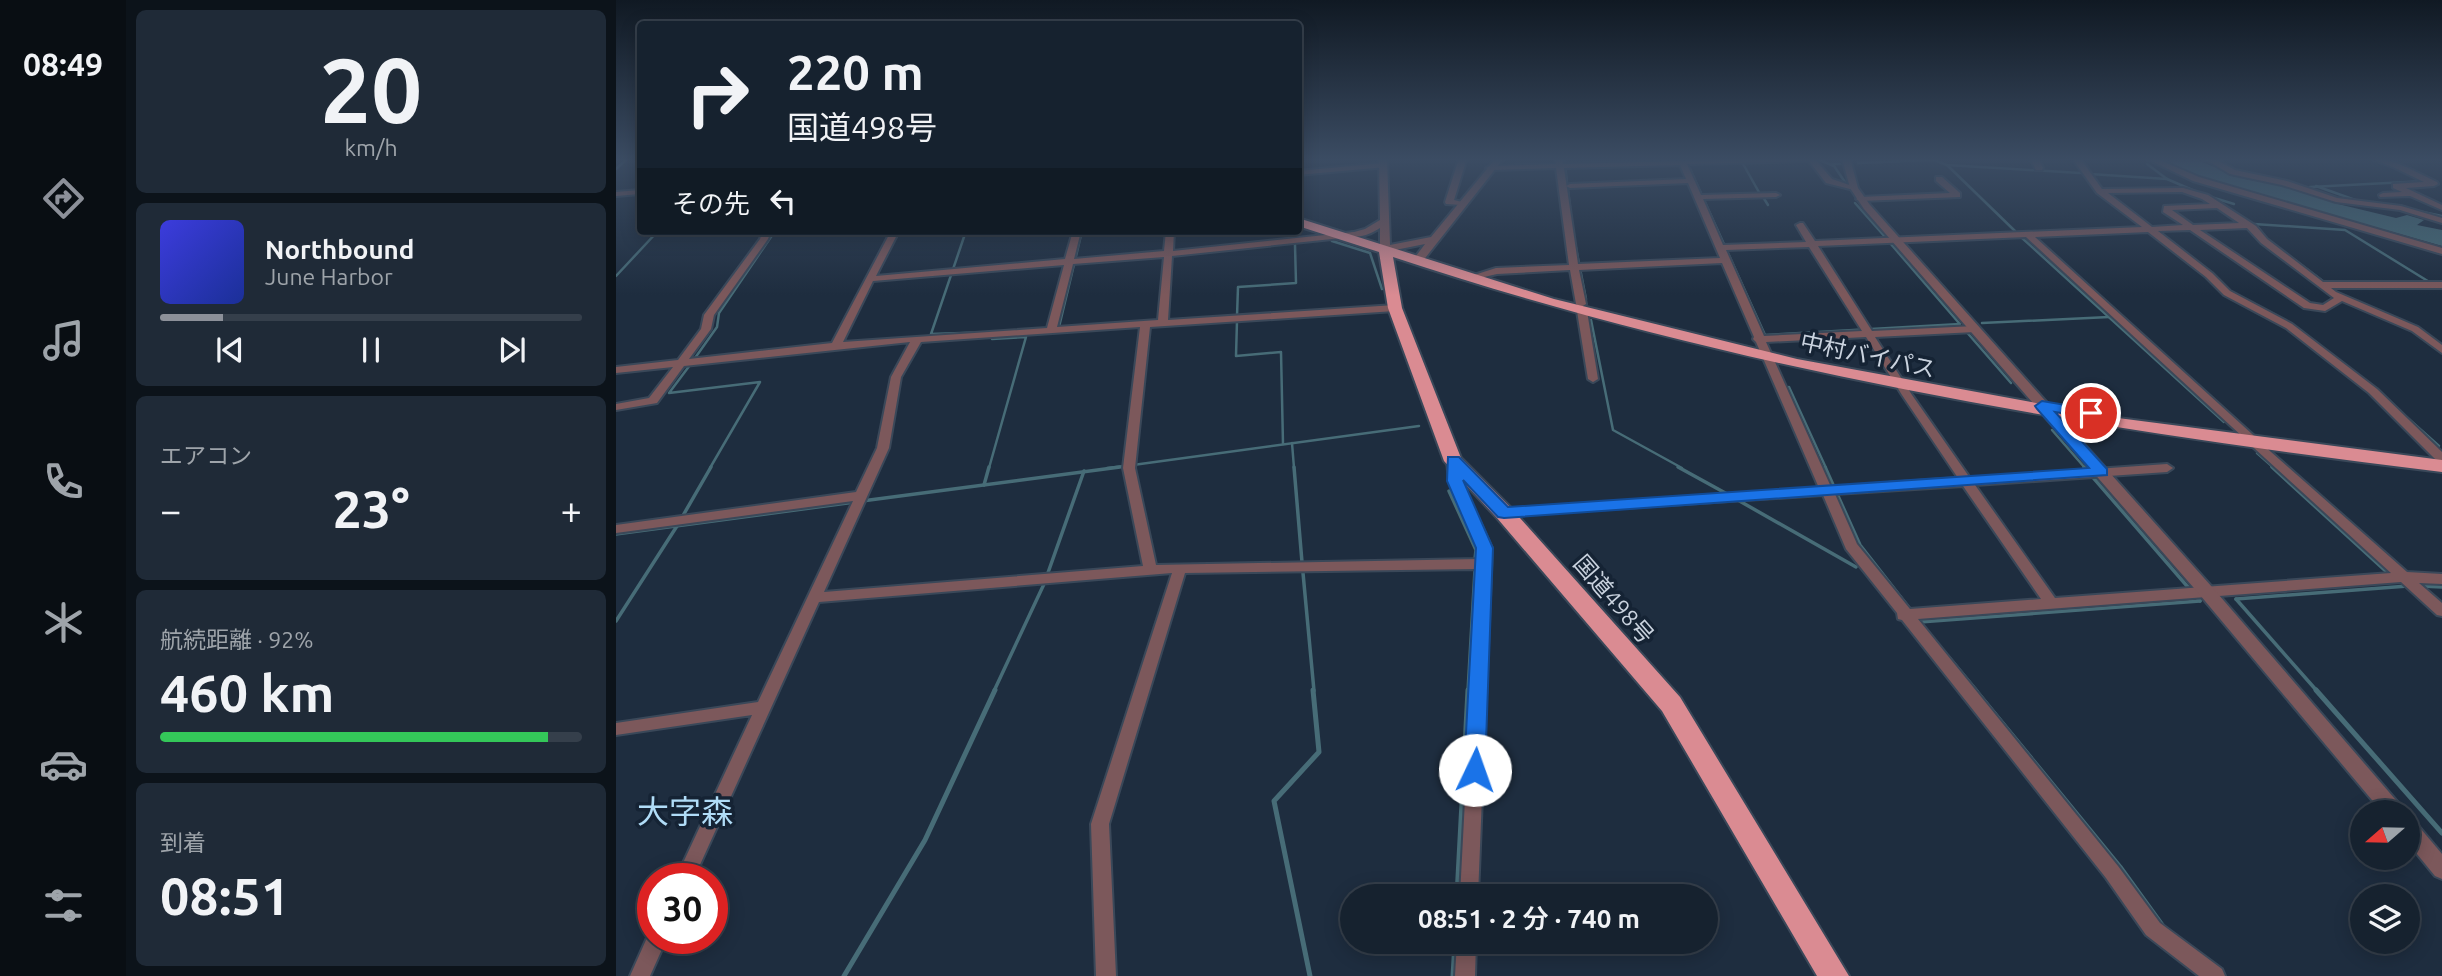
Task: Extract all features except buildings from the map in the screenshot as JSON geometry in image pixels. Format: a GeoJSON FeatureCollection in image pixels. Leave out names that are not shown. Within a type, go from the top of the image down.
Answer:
{"type":"FeatureCollection","features":[{"type":"Feature","properties":{"kind":"highway","name":"中村バイパス"},"geometry":{"type":"LineString","coordinates":[[1302,221],[1582,308],[1902,383],[2045,409],[2253,441],[2442,466]]}},
{"type":"Feature","properties":{"kind":"highway","name":"国道498号"},"geometry":{"type":"LineString","coordinates":[[1388,247],[1395,308],[1453,461],[1504,513],[1671,705],[1834,976]]}},
{"type":"Feature","properties":{"kind":"highway"},"geometry":{"type":"LineString","coordinates":[[1389,274],[1396,267],[1419,258]]}},
{"type":"Feature","properties":{"kind":"highway","name":"中村バイパス"},"geometry":{"type":"LineString","coordinates":[[2253,441],[2442,459]]}},
{"type":"Feature","properties":{"kind":"street"},"geometry":{"type":"LineString","coordinates":[[1383,204],[1383,222],[1388,247],[1433,240]]}},
{"type":"Feature","properties":{"kind":"street"},"geometry":{"type":"LineString","coordinates":[[1449,204],[1451,218]]}},
{"type":"Feature","properties":{"kind":"street"},"geometry":{"type":"LineString","coordinates":[[1419,258],[1462,204]]}},
{"type":"Feature","properties":{"kind":"street"},"geometry":{"type":"LineString","coordinates":[[1568,204],[1580,267],[1582,308],[1594,379]]}},
{"type":"Feature","properties":{"kind":"street"},"geometry":{"type":"LineString","coordinates":[[1705,204],[1724,248],[1724,260],[1851,546],[1903,615],[2112,872],[2153,929],[2215,976]]}},
{"type":"Feature","properties":{"kind":"street"},"geometry":{"type":"LineString","coordinates":[[1865,204],[1968,330],[2045,409],[2093,473],[2383,800]]}},
{"type":"Feature","properties":{"kind":"street"},"geometry":{"type":"LineString","coordinates":[[2117,204],[2153,230],[2227,293],[2289,326],[2373,391],[2442,459]]}},
{"type":"Feature","properties":{"kind":"street"},"geometry":{"type":"LineString","coordinates":[[2214,204],[2251,226],[2264,242],[2340,298],[2415,329],[2442,350]]}},
{"type":"Feature","properties":{"kind":"street"},"geometry":{"type":"LineString","coordinates":[[2283,204],[2442,251]]}},
{"type":"Feature","properties":{"kind":"street"},"geometry":{"type":"LineString","coordinates":[[2364,204],[2400,208],[2442,221]]}},
{"type":"Feature","properties":{"kind":"street"},"geometry":{"type":"LineString","coordinates":[[2216,206],[2166,210],[2306,306],[2325,308],[2340,298]]}},
{"type":"Feature","properties":{"kind":"street"},"geometry":{"type":"LineString","coordinates":[[870,279],[1168,254],[1347,235],[1367,232],[1383,222]]}},
{"type":"Feature","properties":{"kind":"street"},"geometry":{"type":"LineString","coordinates":[[1800,225],[1902,383],[1907,395],[2051,603]]}},
{"type":"Feature","properties":{"kind":"street"},"geometry":{"type":"LineString","coordinates":[[1724,248],[2251,226]]}},
{"type":"Feature","properties":{"kind":"street"},"geometry":{"type":"LineString","coordinates":[[616,407],[653,401],[706,329],[709,315],[766,235]]}},
{"type":"Feature","properties":{"kind":"street"},"geometry":{"type":"LineString","coordinates":[[836,345],[893,235]]}},
{"type":"Feature","properties":{"kind":"street"},"geometry":{"type":"LineString","coordinates":[[1051,331],[1073,261],[1076,235]]}},
{"type":"Feature","properties":{"kind":"street"},"geometry":{"type":"LineString","coordinates":[[1163,323],[1170,235]]}},
{"type":"Feature","properties":{"kind":"street"},"geometry":{"type":"LineString","coordinates":[[2029,236],[2442,611]]}},
{"type":"Feature","properties":{"kind":"street"},"geometry":{"type":"LineString","coordinates":[[1478,276],[1496,271],[1724,260]]}},
{"type":"Feature","properties":{"kind":"street"},"geometry":{"type":"LineString","coordinates":[[2322,285],[2437,285]]}},
{"type":"Feature","properties":{"kind":"street"},"geometry":{"type":"LineString","coordinates":[[616,370],[836,345],[1395,308]]}},
{"type":"Feature","properties":{"kind":"street"},"geometry":{"type":"LineString","coordinates":[[1145,324],[1129,466],[1150,570]]}},
{"type":"Feature","properties":{"kind":"street"},"geometry":{"type":"LineString","coordinates":[[1765,350],[1870,334],[1968,330]]}},
{"type":"Feature","properties":{"kind":"street"},"geometry":{"type":"LineString","coordinates":[[692,863],[856,501],[883,448],[896,377],[916,339]]}},
{"type":"Feature","properties":{"kind":"street"},"geometry":{"type":"LineString","coordinates":[[1453,461],[1455,481],[1485,548],[1470,884]]}},
{"type":"Feature","properties":{"kind":"street"},"geometry":{"type":"LineString","coordinates":[[1504,513],[2167,468]]}},
{"type":"Feature","properties":{"kind":"street"},"geometry":{"type":"LineString","coordinates":[[616,529],[856,501]]}},
{"type":"Feature","properties":{"kind":"street"},"geometry":{"type":"LineString","coordinates":[[813,598],[1180,568],[1485,564]]}},
{"type":"Feature","properties":{"kind":"street"},"geometry":{"type":"LineString","coordinates":[[1106,976],[1100,824],[1180,568]]}},
{"type":"Feature","properties":{"kind":"street"},"geometry":{"type":"LineString","coordinates":[[1903,615],[2405,577],[2442,579]]}},
{"type":"Feature","properties":{"kind":"street"},"geometry":{"type":"LineString","coordinates":[[616,729],[764,707]]}},
{"type":"Feature","properties":{"kind":"street"},"geometry":{"type":"LineString","coordinates":[[2420,842],[2442,869]]}},
{"type":"Feature","properties":{"kind":"street"},"geometry":{"type":"LineString","coordinates":[[640,976],[650,954]]}},
{"type":"Feature","properties":{"kind":"street"},"geometry":{"type":"LineString","coordinates":[[1465,976],[1466,954]]}},
{"type":"Feature","properties":{"kind":"water"},"geometry":{"type":"Polygon","coordinates":[[[2292,204],[2337,204],[2396,218],[2407,215],[2424,220],[2417,225],[2442,230],[2442,246],[2292,204]]]}},
{"type":"Feature","properties":{"kind":"waterway"},"geometry":{"type":"LineString","coordinates":[[1706,204],[1765,335],[1960,324]]}},
{"type":"Feature","properties":{"kind":"waterway"},"geometry":{"type":"LineString","coordinates":[[1855,204],[1886,238]]}},
{"type":"Feature","properties":{"kind":"waterway"},"geometry":{"type":"LineString","coordinates":[[1987,204],[2015,231]]}},
{"type":"Feature","properties":{"kind":"waterway"},"geometry":{"type":"LineString","coordinates":[[2390,205],[2442,216]]}},
{"type":"Feature","properties":{"kind":"waterway"},"geometry":{"type":"LineString","coordinates":[[2254,224],[2345,230],[2431,283]]}},
{"type":"Feature","properties":{"kind":"waterway"},"geometry":{"type":"LineString","coordinates":[[2257,226],[2267,239]]}},
{"type":"Feature","properties":{"kind":"waterway"},"geometry":{"type":"LineString","coordinates":[[616,276],[654,235]]}},
{"type":"Feature","properties":{"kind":"waterway"},"geometry":{"type":"LineString","coordinates":[[695,358],[717,327],[719,313],[772,235]]}},
{"type":"Feature","properties":{"kind":"waterway"},"geometry":{"type":"LineString","coordinates":[[965,235],[931,334],[993,332]]}},
{"type":"Feature","properties":{"kind":"waterway"},"geometry":{"type":"LineString","coordinates":[[1059,327],[1081,235]]}},
{"type":"Feature","properties":{"kind":"waterway"},"geometry":{"type":"LineString","coordinates":[[1293,235],[1294,241]]}},
{"type":"Feature","properties":{"kind":"waterway"},"geometry":{"type":"LineString","coordinates":[[2021,237],[2109,317]]}},
{"type":"Feature","properties":{"kind":"waterway"},"geometry":{"type":"LineString","coordinates":[[1332,241],[1370,253],[1382,289]]}},
{"type":"Feature","properties":{"kind":"waterway"},"geometry":{"type":"LineString","coordinates":[[1575,243],[1586,299]]}},
{"type":"Feature","properties":{"kind":"waterway"},"geometry":{"type":"LineString","coordinates":[[1890,243],[1959,323]]}},
{"type":"Feature","properties":{"kind":"waterway"},"geometry":{"type":"LineString","coordinates":[[1237,316],[1238,287],[1296,283],[1295,245]]}},
{"type":"Feature","properties":{"kind":"waterway"},"geometry":{"type":"LineString","coordinates":[[2284,252],[2324,282]]}},
{"type":"Feature","properties":{"kind":"waterway"},"geometry":{"type":"LineString","coordinates":[[1982,323],[2109,317]]}},
{"type":"Feature","properties":{"kind":"waterway"},"geometry":{"type":"LineString","coordinates":[[2109,317],[2224,422]]}},
{"type":"Feature","properties":{"kind":"waterway"},"geometry":{"type":"LineString","coordinates":[[1591,320],[1613,430],[1682,468]]}},
{"type":"Feature","properties":{"kind":"waterway"},"geometry":{"type":"LineString","coordinates":[[1237,321],[1236,356],[1281,352],[1283,444]]}},
{"type":"Feature","properties":{"kind":"waterway"},"geometry":{"type":"LineString","coordinates":[[1964,329],[2011,383]]}},
{"type":"Feature","properties":{"kind":"waterway"},"geometry":{"type":"LineString","coordinates":[[989,468],[1026,337],[992,339]]}},
{"type":"Feature","properties":{"kind":"waterway"},"geometry":{"type":"LineString","coordinates":[[690,365],[669,393],[760,382],[710,468]]}},
{"type":"Feature","properties":{"kind":"waterway"},"geometry":{"type":"LineString","coordinates":[[2365,380],[2439,446]]}},
{"type":"Feature","properties":{"kind":"waterway"},"geometry":{"type":"LineString","coordinates":[[1789,387],[1826,468]]}},
{"type":"Feature","properties":{"kind":"waterway"},"geometry":{"type":"LineString","coordinates":[[1292,443],[1419,426]]}},
{"type":"Feature","properties":{"kind":"waterway"},"geometry":{"type":"LineString","coordinates":[[2052,430],[2085,468]]}},
{"type":"Feature","properties":{"kind":"waterway"},"geometry":{"type":"LineString","coordinates":[[1133,465],[1292,443]]}},
{"type":"Feature","properties":{"kind":"waterway"},"geometry":{"type":"LineString","coordinates":[[1292,443],[1294,468]]}},
{"type":"Feature","properties":{"kind":"waterway"},"geometry":{"type":"LineString","coordinates":[[2257,453],[2274,468]]}},
{"type":"Feature","properties":{"kind":"waterway"},"geometry":{"type":"LineString","coordinates":[[1107,468],[1125,466]]}},
{"type":"Feature","properties":{"kind":"waterway"},"geometry":{"type":"LineString","coordinates":[[681,519],[711,467]]}},
{"type":"Feature","properties":{"kind":"waterway"},"geometry":{"type":"LineString","coordinates":[[984,485],[989,467]]}},
{"type":"Feature","properties":{"kind":"waterway"},"geometry":{"type":"LineString","coordinates":[[1084,472],[1120,467]]}},
{"type":"Feature","properties":{"kind":"waterway"},"geometry":{"type":"LineString","coordinates":[[1294,467],[1302,562]]}},
{"type":"Feature","properties":{"kind":"waterway"},"geometry":{"type":"LineString","coordinates":[[1678,467],[1729,495]]}},
{"type":"Feature","properties":{"kind":"waterway"},"geometry":{"type":"LineString","coordinates":[[1825,467],[1860,545],[1910,609]]}},
{"type":"Feature","properties":{"kind":"waterway"},"geometry":{"type":"LineString","coordinates":[[1920,622],[2200,601],[2084,467]]}},
{"type":"Feature","properties":{"kind":"waterway"},"geometry":{"type":"LineString","coordinates":[[2272,467],[2390,575]]}},
{"type":"Feature","properties":{"kind":"waterway"},"geometry":{"type":"LineString","coordinates":[[984,485],[1084,472]]}},
{"type":"Feature","properties":{"kind":"waterway"},"geometry":{"type":"LineString","coordinates":[[994,691],[1044,584],[1084,472]]}},
{"type":"Feature","properties":{"kind":"waterway"},"geometry":{"type":"LineString","coordinates":[[862,501],[984,485]]}},
{"type":"Feature","properties":{"kind":"waterway"},"geometry":{"type":"LineString","coordinates":[[1449,491],[1476,550],[1475,559]]}},
{"type":"Feature","properties":{"kind":"waterway"},"geometry":{"type":"LineString","coordinates":[[1736,499],[1856,567]]}},
{"type":"Feature","properties":{"kind":"waterway"},"geometry":{"type":"LineString","coordinates":[[616,534],[855,502]]}},
{"type":"Feature","properties":{"kind":"waterway"},"geometry":{"type":"LineString","coordinates":[[616,621],[677,526]]}},
{"type":"Feature","properties":{"kind":"waterway"},"geometry":{"type":"LineString","coordinates":[[1468,691],[1475,570]]}},
{"type":"Feature","properties":{"kind":"waterway"},"geometry":{"type":"LineString","coordinates":[[1303,573],[1314,691]]}},
{"type":"Feature","properties":{"kind":"waterway"},"geometry":{"type":"LineString","coordinates":[[2317,691],[2236,599],[2408,586]]}},
{"type":"Feature","properties":{"kind":"waterway"},"geometry":{"type":"LineString","coordinates":[[2420,586],[2442,587]]}},
{"type":"Feature","properties":{"kind":"waterway"},"geometry":{"type":"LineString","coordinates":[[1948,656],[1977,691]]}},
{"type":"Feature","properties":{"kind":"waterway"},"geometry":{"type":"LineString","coordinates":[[844,976],[925,840],[995,690]]}},
{"type":"Feature","properties":{"kind":"waterway"},"geometry":{"type":"LineString","coordinates":[[1310,976],[1274,801],[1319,752],[1313,690]]}},
{"type":"Feature","properties":{"kind":"waterway"},"geometry":{"type":"LineString","coordinates":[[1458,884],[1468,690]]}},
{"type":"Feature","properties":{"kind":"waterway"},"geometry":{"type":"LineString","coordinates":[[1975,690],[2120,867],[2162,925]]}},
{"type":"Feature","properties":{"kind":"waterway"},"geometry":{"type":"LineString","coordinates":[[2316,690],[2442,833]]}},
{"type":"Feature","properties":{"kind":"waterway"},"geometry":{"type":"LineString","coordinates":[[1453,976],[1454,954]]}},
{"type":"Feature","properties":{"kind":"district","name":"大字森"},"geometry":{"type":"Point","coordinates":[685,811]}},
{"type":"Feature","properties":{"kind":"route"},"geometry":{"type":"LineString","coordinates":[[1475,770],[1485,548],[1455,481],[1453,461],[1504,513],[2101,472],[2042,406],[2091,413]]}}]}
